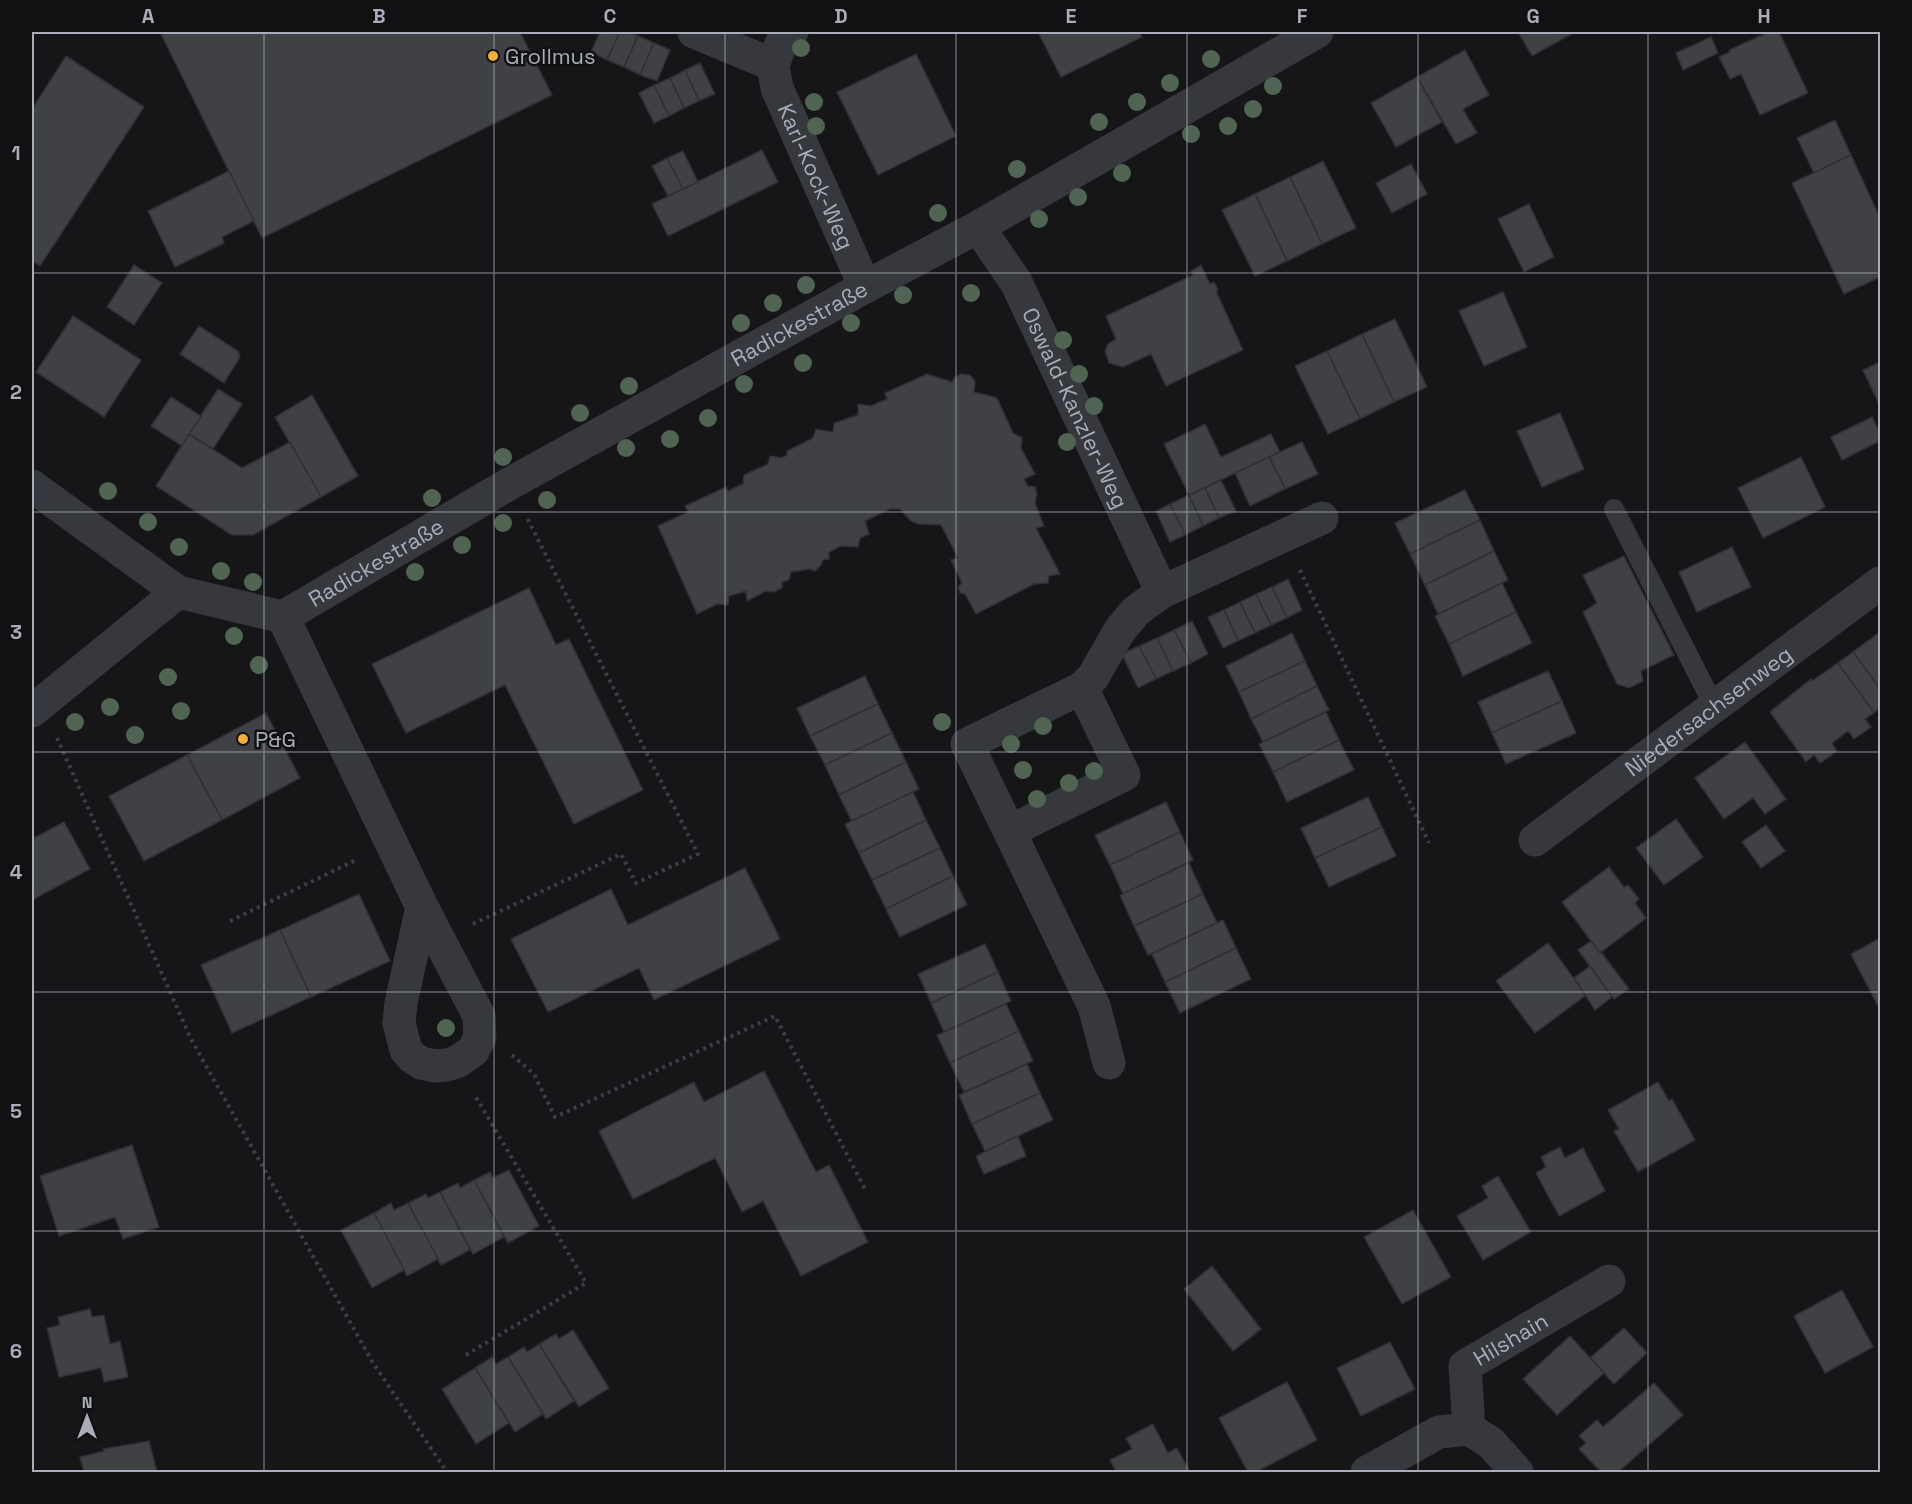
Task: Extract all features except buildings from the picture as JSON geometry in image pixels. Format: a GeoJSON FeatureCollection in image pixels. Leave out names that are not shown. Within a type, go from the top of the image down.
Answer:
{"type":"FeatureCollection","features":[{"type":"Feature","properties":{"kind":"street"},"geometry":{"type":"LineString","coordinates":[[694,32],[773,65],[781,44],[792,32]]}},
{"type":"Feature","properties":{"kind":"street","name":"Radickestraße"},"geometry":{"type":"LineString","coordinates":[[178,592],[283,617],[509,484],[978,227],[1317,32]]}},
{"type":"Feature","properties":{"kind":"street","name":"Karl-Kock-Weg"},"geometry":{"type":"LineString","coordinates":[[773,65],[777,88],[865,287]]}},
{"type":"Feature","properties":{"kind":"street","name":"Oswald-Kanzler-Weg"},"geometry":{"type":"LineString","coordinates":[[978,227],[1016,282],[1162,592]]}},
{"type":"Feature","properties":{"kind":"street"},"geometry":{"type":"LineString","coordinates":[[32,486],[178,592],[37,707]]}},
{"type":"Feature","properties":{"kind":"street"},"geometry":{"type":"LineString","coordinates":[[1109,1063],[1094,1006],[967,744],[1082,688],[1093,676],[1120,630],[1136,611],[1162,592],[1322,518]]}},
{"type":"Feature","properties":{"kind":"street","name":"Niedersachsenweg"},"geometry":{"type":"LineString","coordinates":[[1535,840],[1881,583]]}},
{"type":"Feature","properties":{"kind":"street","name":"Radickestraße"},"geometry":{"type":"LineString","coordinates":[[283,617],[391,844],[479,1016],[480,1037]]}},
{"type":"Feature","properties":{"kind":"street"},"geometry":{"type":"LineString","coordinates":[[1010,831],[1124,775],[1082,688]]}},
{"type":"Feature","properties":{"kind":"street"},"geometry":{"type":"LineString","coordinates":[[422,907],[401,1003],[399,1023],[406,1050],[421,1063],[435,1066],[457,1062],[473,1051],[480,1037]]}},
{"type":"Feature","properties":{"kind":"street","name":"Hilshain"},"geometry":{"type":"LineString","coordinates":[[1469,1429],[1465,1366],[1609,1281]]}},
{"type":"Feature","properties":{"kind":"street"},"geometry":{"type":"LineString","coordinates":[[1367,1473],[1439,1432],[1469,1429],[1491,1443],[1518,1473]]}},
{"type":"Feature","properties":{"kind":"lane"},"geometry":{"type":"LineString","coordinates":[[1614,509],[1714,706]]}},
{"type":"Feature","properties":{"kind":"path"},"geometry":{"type":"LineString","coordinates":[[439,939],[621,854],[636,883],[698,854],[509,484]]}},
{"type":"Feature","properties":{"kind":"path"},"geometry":{"type":"LineString","coordinates":[[1283,536],[1429,843]]}},
{"type":"Feature","properties":{"kind":"path"},"geometry":{"type":"LineString","coordinates":[[37,707],[190,1040],[373,1363],[447,1473]]}},
{"type":"Feature","properties":{"kind":"path"},"geometry":{"type":"LineString","coordinates":[[230,921],[391,844]]}},
{"type":"Feature","properties":{"kind":"path"},"geometry":{"type":"LineString","coordinates":[[480,1037],[503,1048],[534,1074],[555,1117],[775,1016],[865,1190]]}},
{"type":"Feature","properties":{"kind":"path"},"geometry":{"type":"LineString","coordinates":[[457,1062],[586,1283],[466,1355]]}},
{"type":"Feature","properties":{"kind":"place","name":"Grollmus"},"geometry":{"type":"Point","coordinates":[493,56]}},
{"type":"Feature","properties":{"kind":"place","name":"P&G"},"geometry":{"type":"Point","coordinates":[243,739]}}]}
